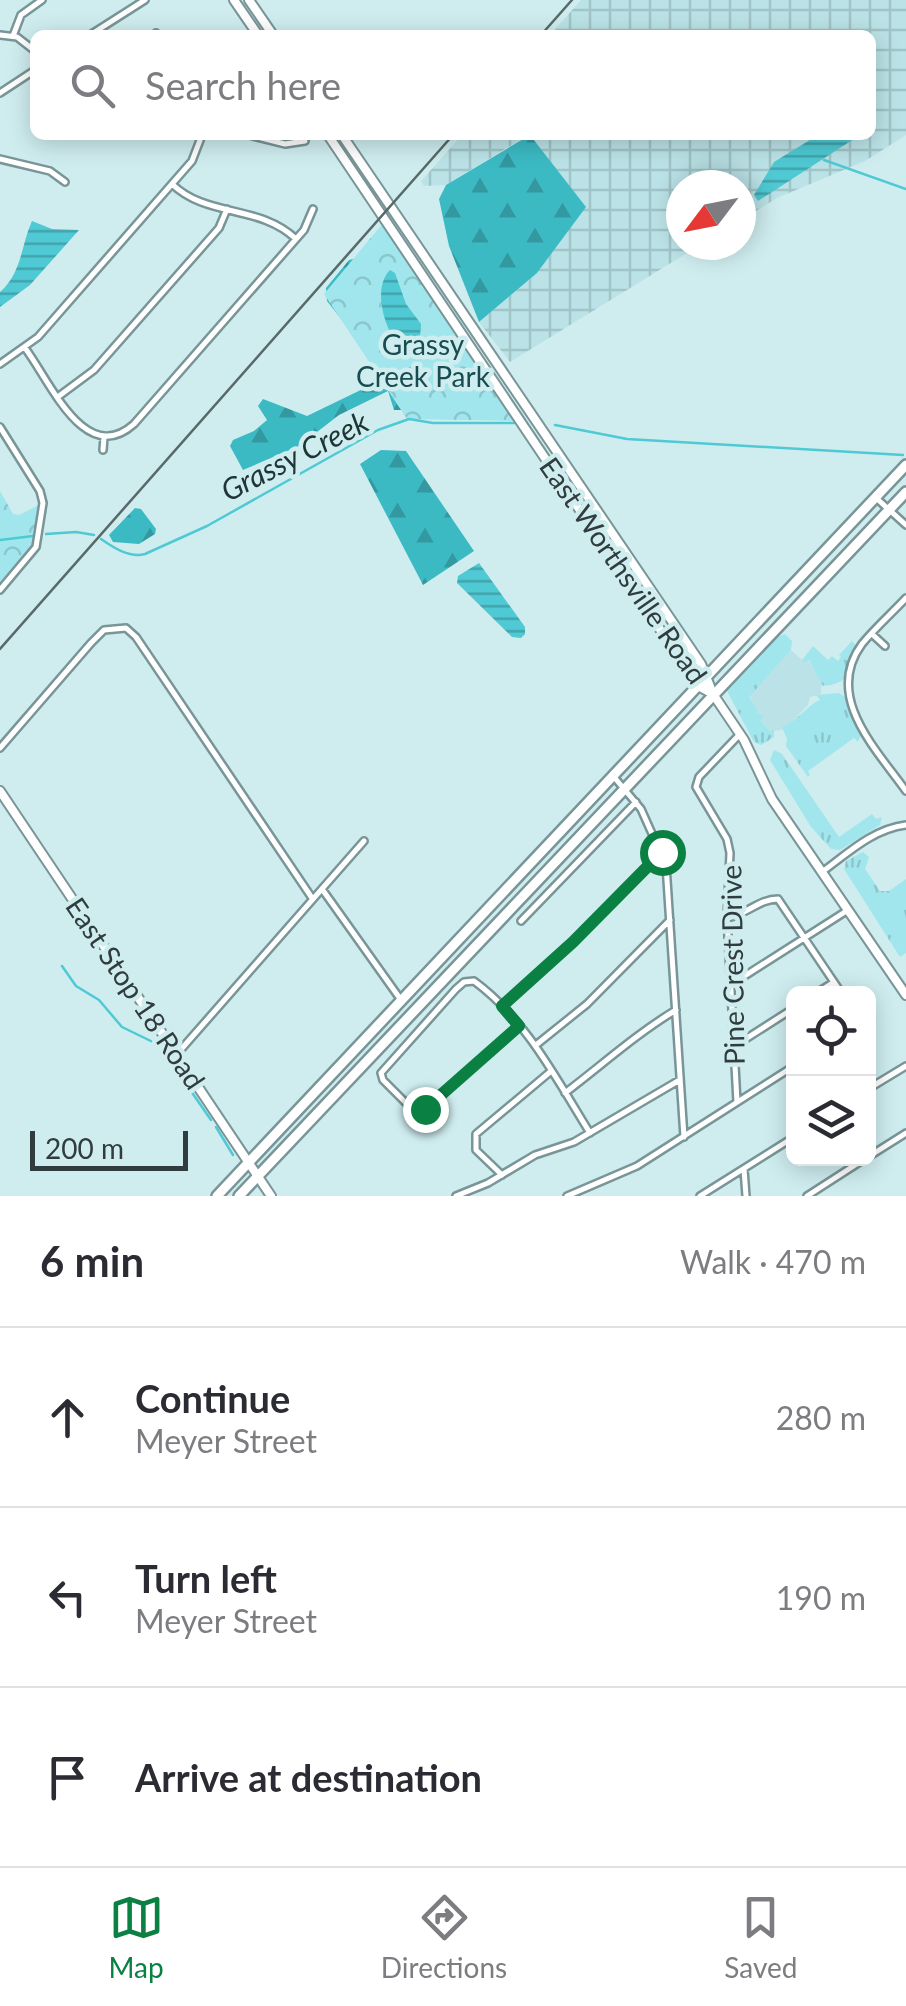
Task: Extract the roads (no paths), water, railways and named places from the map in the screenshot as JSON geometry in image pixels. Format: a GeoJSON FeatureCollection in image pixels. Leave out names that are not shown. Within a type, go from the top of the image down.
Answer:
{"type":"FeatureCollection","features":[{"type":"Feature","properties":{"kind":"main road"},"geometry":{"type":"LineString","coordinates":[[234,0],[255,30]]}},
{"type":"Feature","properties":{"kind":"main road"},"geometry":{"type":"LineString","coordinates":[[249,0],[270,30]]}},
{"type":"Feature","properties":{"kind":"main road","name":"East Worthsville Road"},"geometry":{"type":"LineString","coordinates":[[331,140],[698,686],[713,694]]}},
{"type":"Feature","properties":{"kind":"main road","name":"East Worthsville Road"},"geometry":{"type":"LineString","coordinates":[[345,140],[708,676],[713,694]]}},
{"type":"Feature","properties":{"kind":"main road"},"geometry":{"type":"LineString","coordinates":[[217,1196],[906,465]]}},
{"type":"Feature","properties":{"kind":"main road"},"geometry":{"type":"LineString","coordinates":[[239,1196],[906,492]]}},
{"type":"Feature","properties":{"kind":"main road"},"geometry":{"type":"LineString","coordinates":[[713,694],[740,734],[772,799],[906,996]]}},
{"type":"Feature","properties":{"kind":"main road","name":"East Stop 18 Road"},"geometry":{"type":"LineString","coordinates":[[0,791],[271,1196]]}},
{"type":"Feature","properties":{"kind":"street"},"geometry":{"type":"LineString","coordinates":[[13,36],[21,15],[42,0]]}},
{"type":"Feature","properties":{"kind":"street"},"geometry":{"type":"LineString","coordinates":[[98,30],[145,0]]}},
{"type":"Feature","properties":{"kind":"street"},"geometry":{"type":"LineString","coordinates":[[0,35],[13,36],[30,48]]}},
{"type":"Feature","properties":{"kind":"street"},"geometry":{"type":"LineString","coordinates":[[0,93],[30,73]]}},
{"type":"Feature","properties":{"kind":"street"},"geometry":{"type":"LineString","coordinates":[[0,364],[25,348],[172,184],[194,159],[200,140]]}},
{"type":"Feature","properties":{"kind":"street"},"geometry":{"type":"LineString","coordinates":[[269,140],[285,144],[305,141]]}},
{"type":"Feature","properties":{"kind":"street"},"geometry":{"type":"LineString","coordinates":[[0,159],[50,171],[65,182]]}},
{"type":"Feature","properties":{"kind":"street"},"geometry":{"type":"LineString","coordinates":[[172,184],[192,200],[273,220],[296,239]]}},
{"type":"Feature","properties":{"kind":"street"},"geometry":{"type":"LineString","coordinates":[[58,396],[94,370],[219,228],[228,209]]}},
{"type":"Feature","properties":{"kind":"street"},"geometry":{"type":"LineString","coordinates":[[25,348],[80,426],[104,437],[122,434],[296,239],[313,209]]}},
{"type":"Feature","properties":{"kind":"street"},"geometry":{"type":"LineString","coordinates":[[0,427],[42,494],[38,544],[0,590]]}},
{"type":"Feature","properties":{"kind":"street"},"geometry":{"type":"LineString","coordinates":[[103,450],[104,437]]}},
{"type":"Feature","properties":{"kind":"street"},"geometry":{"type":"LineString","coordinates":[[0,445],[8,440]]}},
{"type":"Feature","properties":{"kind":"street"},"geometry":{"type":"LineString","coordinates":[[875,497],[906,525]]}},
{"type":"Feature","properties":{"kind":"street"},"geometry":{"type":"LineString","coordinates":[[906,598],[861,645],[851,666],[848,690],[860,726],[906,791]]}},
{"type":"Feature","properties":{"kind":"street"},"geometry":{"type":"LineString","coordinates":[[0,748],[91,642],[104,630],[126,628],[136,637],[312,898]]}},
{"type":"Feature","properties":{"kind":"street"},"geometry":{"type":"LineString","coordinates":[[872,634],[885,646]]}},
{"type":"Feature","properties":{"kind":"street","name":"Pine Crest Drive"},"geometry":{"type":"LineString","coordinates":[[737,1102],[727,918],[730,853],[726,838],[696,786],[698,778],[740,734]]}},
{"type":"Feature","properties":{"kind":"street"},"geometry":{"type":"LineString","coordinates":[[613,777],[636,802],[662,852],[668,878],[684,1137]]}},
{"type":"Feature","properties":{"kind":"street"},"geometry":{"type":"LineString","coordinates":[[521,920],[636,802]]}},
{"type":"Feature","properties":{"kind":"street"},"geometry":{"type":"LineString","coordinates":[[822,872],[872,836],[890,827],[906,825]]}},
{"type":"Feature","properties":{"kind":"street"},"geometry":{"type":"LineString","coordinates":[[177,1054],[364,842]]}},
{"type":"Feature","properties":{"kind":"street"},"geometry":{"type":"LineString","coordinates":[[502,1006],[573,942],[662,852]]}},
{"type":"Feature","properties":{"kind":"street"},"geometry":{"type":"LineString","coordinates":[[321,888],[401,1000]]}},
{"type":"Feature","properties":{"kind":"street"},"geometry":{"type":"LineString","coordinates":[[727,918],[742,915],[768,899],[778,900],[837,986]]}},
{"type":"Feature","properties":{"kind":"street"},"geometry":{"type":"LineString","coordinates":[[731,984],[848,910]]}},
{"type":"Feature","properties":{"kind":"street"},"geometry":{"type":"LineString","coordinates":[[536,1045],[587,1004],[670,920]]}},
{"type":"Feature","properties":{"kind":"street"},"geometry":{"type":"LineString","coordinates":[[519,1026],[418,1115],[383,1080],[385,1065],[464,982],[474,981],[502,1006],[536,1045],[590,1134]]}},
{"type":"Feature","properties":{"kind":"street"},"geometry":{"type":"LineString","coordinates":[[828,986],[834,982]]}},
{"type":"Feature","properties":{"kind":"street"},"geometry":{"type":"LineString","coordinates":[[565,1092],[615,1056],[644,1029],[676,1010]]}},
{"type":"Feature","properties":{"kind":"street"},"geometry":{"type":"LineString","coordinates":[[732,1047],[786,1013]]}},
{"type":"Feature","properties":{"kind":"street"},"geometry":{"type":"LineString","coordinates":[[876,1084],[906,1066]]}},
{"type":"Feature","properties":{"kind":"street"},"geometry":{"type":"LineString","coordinates":[[568,1196],[615,1178],[786,1071]]}},
{"type":"Feature","properties":{"kind":"street"},"geometry":{"type":"LineString","coordinates":[[502,1175],[476,1150],[474,1141],[480,1130],[550,1072]]}},
{"type":"Feature","properties":{"kind":"street"},"geometry":{"type":"LineString","coordinates":[[456,1196],[502,1175],[535,1154],[590,1134],[678,1080]]}},
{"type":"Feature","properties":{"kind":"street"},"geometry":{"type":"LineString","coordinates":[[876,1152],[906,1133]]}},
{"type":"Feature","properties":{"kind":"street"},"geometry":{"type":"LineString","coordinates":[[700,1196],[786,1142]]}},
{"type":"Feature","properties":{"kind":"street"},"geometry":{"type":"LineString","coordinates":[[807,1196],[854,1166]]}},
{"type":"Feature","properties":{"kind":"street"},"geometry":{"type":"LineString","coordinates":[[744,1168],[746,1196]]}},
{"type":"Feature","properties":{"kind":"waterway"},"geometry":{"type":"LineString","coordinates":[[824,160],[906,189]]}},
{"type":"Feature","properties":{"kind":"waterway","name":"Grassy Creek"},"geometry":{"type":"LineString","coordinates":[[101,539],[127,553],[145,554],[207,526],[378,430],[409,419],[433,423],[514,423]]}},
{"type":"Feature","properties":{"kind":"waterway","name":"Grassy Creek"},"geometry":{"type":"LineString","coordinates":[[555,425],[627,439],[903,455]]}},
{"type":"Feature","properties":{"kind":"waterway","name":"Grassy Creek"},"geometry":{"type":"LineString","coordinates":[[46,534],[94,535]]}},
{"type":"Feature","properties":{"kind":"waterway","name":"Grassy Creek"},"geometry":{"type":"LineString","coordinates":[[0,540],[33,536]]}},
{"type":"Feature","properties":{"kind":"waterway"},"geometry":{"type":"LineString","coordinates":[[62,966],[76,986],[99,1000],[122,1027],[159,1045],[211,1120]]}},
{"type":"Feature","properties":{"kind":"waterway"},"geometry":{"type":"LineString","coordinates":[[216,1127],[233,1155]]}},
{"type":"Feature","properties":{"kind":"railway"},"geometry":{"type":"LineString","coordinates":[[545,30],[572,0]]}},
{"type":"Feature","properties":{"kind":"railway"},"geometry":{"type":"LineString","coordinates":[[0,649],[449,140]]}},
{"type":"Feature","properties":{"kind":"park label","name":"Grassy Creek Park"},"geometry":{"type":"Point","coordinates":[423,360]}}]}
